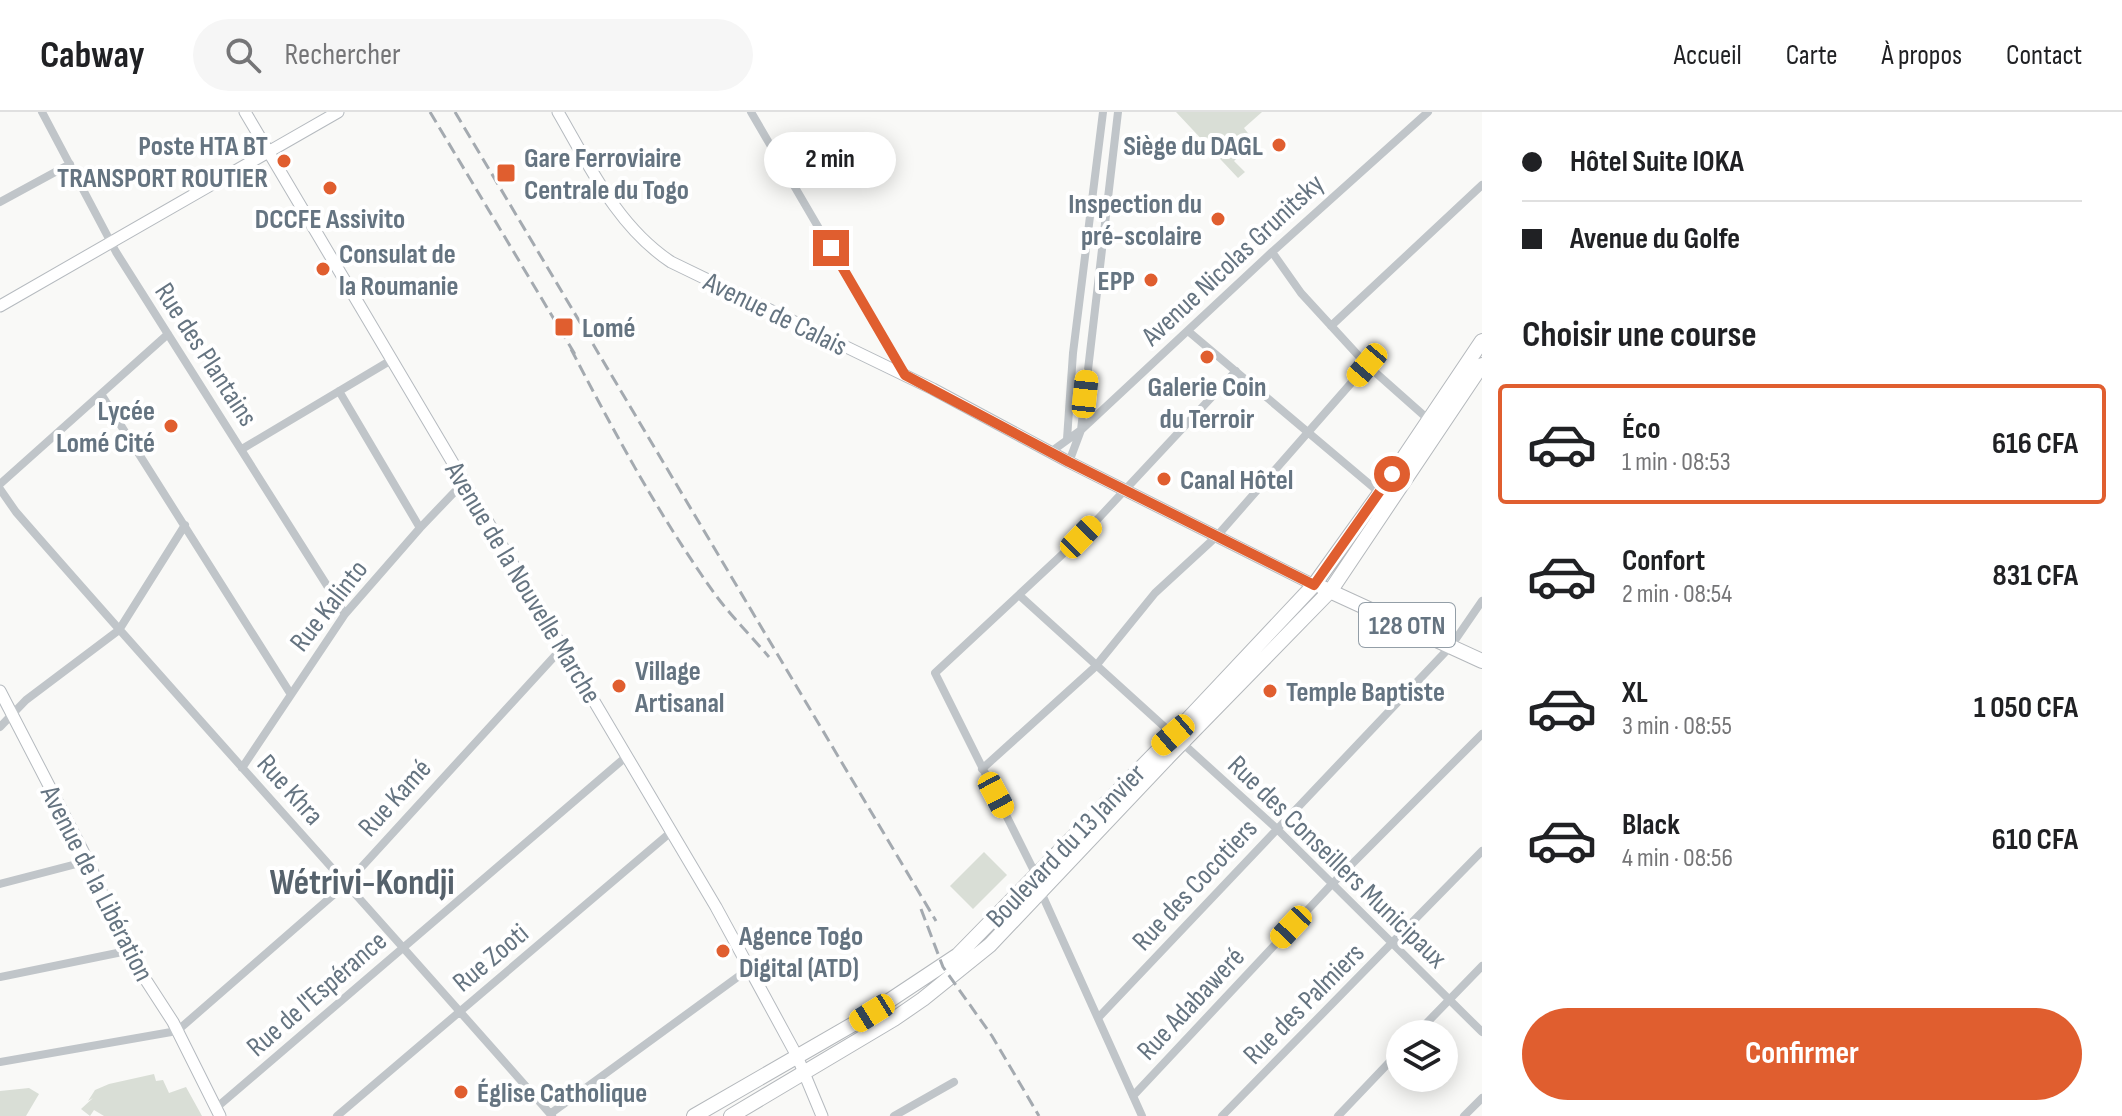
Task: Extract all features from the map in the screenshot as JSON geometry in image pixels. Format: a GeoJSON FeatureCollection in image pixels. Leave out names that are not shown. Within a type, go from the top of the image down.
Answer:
{"type":"FeatureCollection","features":[{"type":"Feature","properties":{"kind":"highway","name":"Boulevard du 13 Janvier"},"geometry":{"type":"LineString","coordinates":[[731,1116],[894,1019],[990,945],[1041,892],[1314,585],[1482,341]]}},
{"type":"Feature","properties":{"kind":"highway","name":"Boulevard du 13 Janvier"},"geometry":{"type":"LineString","coordinates":[[694,1116],[943,967],[958,955],[1331,590],[1482,365]]}},
{"type":"Feature","properties":{"kind":"highway","name":"Avenue de Calais"},"geometry":{"type":"LineString","coordinates":[[1314,585],[1331,590],[1482,661]]}},
{"type":"Feature","properties":{"kind":"street","name":"Rue des Plantains"},"geometry":{"type":"LineString","coordinates":[[42,112],[111,242],[345,614]]}},
{"type":"Feature","properties":{"kind":"street","name":"Avenue de la Nouvelle Marche"},"geometry":{"type":"LineString","coordinates":[[245,112],[750,968],[797,1056],[822,1116]]}},
{"type":"Feature","properties":{"kind":"street"},"geometry":{"type":"LineString","coordinates":[[0,306],[338,112]]}},
{"type":"Feature","properties":{"kind":"street","name":"Avenue de Calais"},"geometry":{"type":"LineString","coordinates":[[558,112],[599,183],[630,227],[649,246],[683,268],[905,375],[1125,491],[1314,585]]}},
{"type":"Feature","properties":{"kind":"street"},"geometry":{"type":"LineString","coordinates":[[751,112],[905,375]]}},
{"type":"Feature","properties":{"kind":"street"},"geometry":{"type":"LineString","coordinates":[[1067,439],[1075,338],[1103,112]]}},
{"type":"Feature","properties":{"kind":"street"},"geometry":{"type":"LineString","coordinates":[[1069,462],[1081,430],[1118,112]]}},
{"type":"Feature","properties":{"kind":"street","name":"Avenue Nicolas Grunitsky"},"geometry":{"type":"LineString","coordinates":[[1052,451],[1081,430],[1428,112]]}},
{"type":"Feature","properties":{"kind":"street"},"geometry":{"type":"LineString","coordinates":[[0,202],[70,164]]}},
{"type":"Feature","properties":{"kind":"street"},"geometry":{"type":"LineString","coordinates":[[1331,326],[1482,185]]}},
{"type":"Feature","properties":{"kind":"street"},"geometry":{"type":"LineString","coordinates":[[1272,252],[1301,293],[1367,365],[1429,420]]}},
{"type":"Feature","properties":{"kind":"street"},"geometry":{"type":"LineString","coordinates":[[1188,331],[1380,493]]}},
{"type":"Feature","properties":{"kind":"street"},"geometry":{"type":"LineString","coordinates":[[0,487],[168,334]]}},
{"type":"Feature","properties":{"kind":"street"},"geometry":{"type":"LineString","coordinates":[[242,449],[393,359]]}},
{"type":"Feature","properties":{"kind":"street"},"geometry":{"type":"LineString","coordinates":[[982,769],[1095,667],[1155,593],[1217,536],[1367,365]]}},
{"type":"Feature","properties":{"kind":"street"},"geometry":{"type":"LineString","coordinates":[[1142,1116],[1041,892],[1037,875],[935,673],[1125,491],[1236,371]]}},
{"type":"Feature","properties":{"kind":"street"},"geometry":{"type":"LineString","coordinates":[[339,391],[420,528]]}},
{"type":"Feature","properties":{"kind":"street"},"geometry":{"type":"LineString","coordinates":[[101,394],[290,693]]}},
{"type":"Feature","properties":{"kind":"street","name":"Rue Kalinto"},"geometry":{"type":"LineString","coordinates":[[242,768],[345,614],[465,481]]}},
{"type":"Feature","properties":{"kind":"street","name":"Rue Khra"},"geometry":{"type":"LineString","coordinates":[[0,487],[16,512],[119,630],[551,1115]]}},
{"type":"Feature","properties":{"kind":"street"},"geometry":{"type":"LineString","coordinates":[[0,727],[26,700],[119,630],[185,525]]}},
{"type":"Feature","properties":{"kind":"street","name":"Rue des Conseillers Municipaux"},"geometry":{"type":"LineString","coordinates":[[1019,595],[1276,828],[1482,1032]]}},
{"type":"Feature","properties":{"kind":"street","name":"Rue des Cocotiers"},"geometry":{"type":"LineString","coordinates":[[1098,1018],[1451,646],[1482,601]]}},
{"type":"Feature","properties":{"kind":"street","name":"Rue Kamé"},"geometry":{"type":"LineString","coordinates":[[177,1031],[347,883],[563,647]]}},
{"type":"Feature","properties":{"kind":"street","name":"Avenue de la Libération"},"geometry":{"type":"LineString","coordinates":[[0,691],[88,861],[127,951],[177,1031],[218,1112]]}},
{"type":"Feature","properties":{"kind":"street","name":"Rue Adabaweré"},"geometry":{"type":"LineString","coordinates":[[1133,1096],[1331,885],[1482,734]]}},
{"type":"Feature","properties":{"kind":"street","name":"Rue de l'Espérance"},"geometry":{"type":"LineString","coordinates":[[218,1112],[403,947],[627,756]]}},
{"type":"Feature","properties":{"kind":"street","name":"Rue Zooti"},"geometry":{"type":"LineString","coordinates":[[339,1115],[671,832]]}},
{"type":"Feature","properties":{"kind":"street","name":"Rue des Palmiers"},"geometry":{"type":"LineString","coordinates":[[1222,1116],[1482,851]]}},
{"type":"Feature","properties":{"kind":"street"},"geometry":{"type":"LineString","coordinates":[[0,884],[88,861]]}},
{"type":"Feature","properties":{"kind":"street"},"geometry":{"type":"LineString","coordinates":[[0,977],[127,951]]}},
{"type":"Feature","properties":{"kind":"street"},"geometry":{"type":"LineString","coordinates":[[1430,1020],[1482,966]]}},
{"type":"Feature","properties":{"kind":"street"},"geometry":{"type":"LineString","coordinates":[[551,1115],[750,968]]}},
{"type":"Feature","properties":{"kind":"street"},"geometry":{"type":"LineString","coordinates":[[0,1062],[177,1031]]}},
{"type":"Feature","properties":{"kind":"street"},"geometry":{"type":"LineString","coordinates":[[1338,1116],[1386,1066]]}},
{"type":"Feature","properties":{"kind":"street"},"geometry":{"type":"LineString","coordinates":[[894,1116],[954,1082]]}},
{"type":"Feature","properties":{"kind":"street"},"geometry":{"type":"LineString","coordinates":[[1464,1116],[1482,1098]]}},
{"type":"Feature","properties":{"kind":"shaded area"},"geometry":{"type":"Polygon","coordinates":[[[1176,112],[1262,112],[1244,128],[1251,137],[1244,144],[1247,148],[1234,161],[1245,172],[1238,178],[1176,112]]]}},
{"type":"Feature","properties":{"kind":"shaded area"},"geometry":{"type":"Polygon","coordinates":[[[984,852],[1007,875],[973,909],[950,886],[984,852]]]}},
{"type":"Feature","properties":{"kind":"shaded area"},"geometry":{"type":"Polygon","coordinates":[[[154,1074],[156,1081],[163,1080],[169,1093],[186,1087],[202,1116],[104,1116],[94,1110],[90,1116],[81,1109],[93,1098],[88,1101],[95,1090],[154,1074]]]}},
{"type":"Feature","properties":{"kind":"shaded area"},"geometry":{"type":"Polygon","coordinates":[[[29,1088],[39,1094],[26,1116],[0,1116],[0,1091],[29,1088]]]}},
{"type":"Feature","properties":{"kind":"railway"},"geometry":{"type":"LineString","coordinates":[[430,112],[576,356]]}},
{"type":"Feature","properties":{"kind":"railway"},"geometry":{"type":"LineString","coordinates":[[455,112],[936,921]]}},
{"type":"Feature","properties":{"kind":"railway"},"geometry":{"type":"LineString","coordinates":[[571,349],[677,537],[717,597],[769,657]]}},
{"type":"Feature","properties":{"kind":"railway"},"geometry":{"type":"LineString","coordinates":[[921,909],[943,967],[992,1036],[1039,1116]]}},
{"type":"Feature","properties":{"kind":"place","name":"Siège du DAGL"},"geometry":{"type":"Point","coordinates":[1279,145]}},
{"type":"Feature","properties":{"kind":"place","name":"Poste HTA BT TRANSPORT ROUTIER"},"geometry":{"type":"Point","coordinates":[284,161]}},
{"type":"Feature","properties":{"kind":"place","name":"Gare Ferroviaire Centrale du Togo"},"geometry":{"type":"Point","coordinates":[506,173]}},
{"type":"Feature","properties":{"kind":"place","name":"DCCFE Assivito"},"geometry":{"type":"Point","coordinates":[330,188]}},
{"type":"Feature","properties":{"kind":"place","name":"Inspection du pré-scolaire"},"geometry":{"type":"Point","coordinates":[1218,219]}},
{"type":"Feature","properties":{"kind":"place","name":"Consulat de la Roumanie"},"geometry":{"type":"Point","coordinates":[323,269]}},
{"type":"Feature","properties":{"kind":"place","name":"EPP"},"geometry":{"type":"Point","coordinates":[1151,280]}},
{"type":"Feature","properties":{"kind":"place","name":"Lomé"},"geometry":{"type":"Point","coordinates":[564,327]}},
{"type":"Feature","properties":{"kind":"place","name":"Galerie Coin du Terroir"},"geometry":{"type":"Point","coordinates":[1207,357]}},
{"type":"Feature","properties":{"kind":"place","name":"Lycée Lomé Cité"},"geometry":{"type":"Point","coordinates":[171,426]}},
{"type":"Feature","properties":{"kind":"place","name":"Canal Hôtel"},"geometry":{"type":"Point","coordinates":[1164,479]}},
{"type":"Feature","properties":{"kind":"place","name":"Village Artisanal"},"geometry":{"type":"Point","coordinates":[619,686]}},
{"type":"Feature","properties":{"kind":"place","name":"Temple Baptiste"},"geometry":{"type":"Point","coordinates":[1270,691]}},
{"type":"Feature","properties":{"kind":"place","name":"Agence Togo Digital (ATD)"},"geometry":{"type":"Point","coordinates":[723,951]}},
{"type":"Feature","properties":{"kind":"place","name":"Église Catholique"},"geometry":{"type":"Point","coordinates":[461,1092]}},
{"type":"Feature","properties":{"kind":"district","name":"Wétrivi-Kondji"},"geometry":{"type":"Point","coordinates":[362,881]}},
{"type":"Feature","properties":{"kind":"route"},"geometry":{"type":"LineString","coordinates":[[831,248],[905,375],[1125,491],[1314,585],[1392,474]]}}]}
